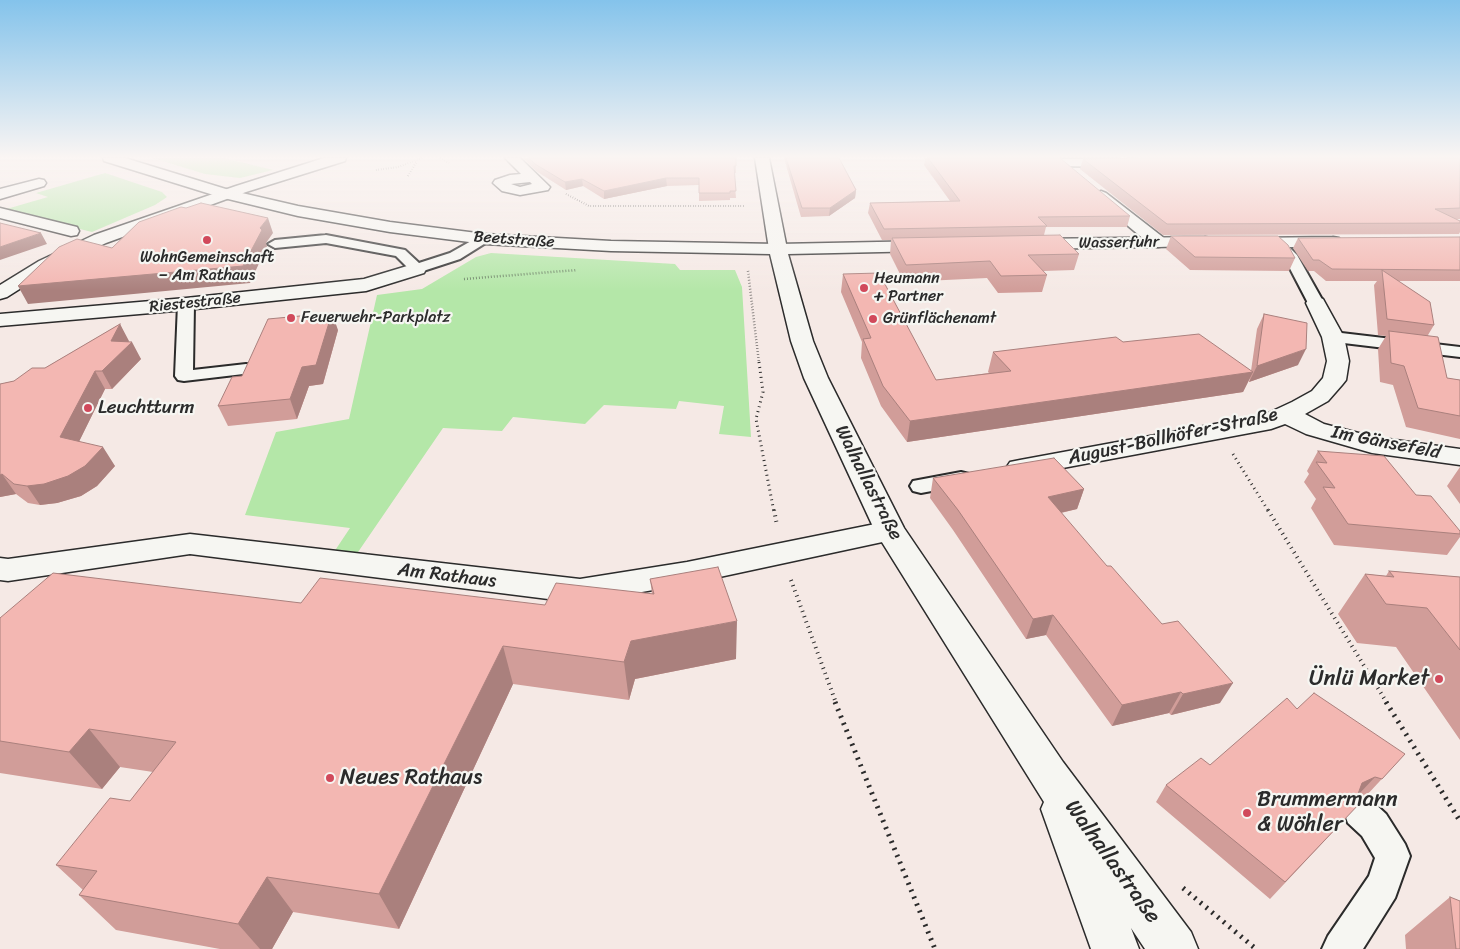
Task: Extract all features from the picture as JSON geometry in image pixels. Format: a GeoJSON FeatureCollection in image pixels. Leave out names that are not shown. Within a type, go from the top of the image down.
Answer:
{"type":"FeatureCollection","features":[{"type":"Feature","properties":{"kind":"street"},"geometry":{"type":"LineString","coordinates":[[0,293],[45,265],[100,239],[201,202]]}},
{"type":"Feature","properties":{"kind":"street","name":"Beetstraße"},"geometry":{"type":"LineString","coordinates":[[262,202],[339,219],[484,239],[611,246],[778,249]]}},
{"type":"Feature","properties":{"kind":"street","name":"Walhallastraße"},"geometry":{"type":"LineString","coordinates":[[769,202],[778,249],[802,340],[816,378],[890,530],[1049,775],[1174,949]]}},
{"type":"Feature","properties":{"kind":"street"},"geometry":{"type":"LineString","coordinates":[[1109,202],[1158,242]]}},
{"type":"Feature","properties":{"kind":"street"},"geometry":{"type":"LineString","coordinates":[[0,213],[71,231]]}},
{"type":"Feature","properties":{"kind":"street","name":"Wasserfuhr"},"geometry":{"type":"LineString","coordinates":[[1012,244],[1354,242]]}},
{"type":"Feature","properties":{"kind":"street"},"geometry":{"type":"LineString","coordinates":[[778,249],[944,245]]}},
{"type":"Feature","properties":{"kind":"street","name":"Riestestraße"},"geometry":{"type":"LineString","coordinates":[[0,320],[186,304],[366,285],[417,269]]}},
{"type":"Feature","properties":{"kind":"street","name":"August-Bollhöfer-Straße"},"geometry":{"type":"LineString","coordinates":[[988,474],[1271,421],[1286,414],[1320,396],[1334,380],[1338,361],[1333,337],[1316,303]]}},
{"type":"Feature","properties":{"kind":"street","name":"Im Gänsefeld"},"geometry":{"type":"LineString","coordinates":[[1286,414],[1315,429],[1372,445],[1460,457]]}},
{"type":"Feature","properties":{"kind":"street","name":"Am Rathaus"},"geometry":{"type":"LineString","coordinates":[[0,569],[8,570],[190,544],[580,591],[687,573],[890,530]]}},
{"type":"Feature","properties":{"kind":"street","name":"Walhallastraße"},"geometry":{"type":"LineString","coordinates":[[1049,775],[1116,949]]}},
{"type":"Feature","properties":{"kind":"lane"},"geometry":{"type":"LineString","coordinates":[[274,244],[326,239],[400,253],[417,269],[455,256],[484,239]]}},
{"type":"Feature","properties":{"kind":"lane"},"geometry":{"type":"LineString","coordinates":[[1277,243],[1290,255],[1316,303]]}},
{"type":"Feature","properties":{"kind":"lane"},"geometry":{"type":"LineString","coordinates":[[186,304],[184,376],[246,369]]}},
{"type":"Feature","properties":{"kind":"lane"},"geometry":{"type":"LineString","coordinates":[[1333,337],[1460,352]]}},
{"type":"Feature","properties":{"kind":"lane","name":"August-Bollhöfer-Straße"},"geometry":{"type":"LineString","coordinates":[[920,486],[988,474]]}},
{"type":"Feature","properties":{"kind":"lane"},"geometry":{"type":"LineString","coordinates":[[1341,949],[1383,886],[1393,856],[1374,825],[1360,812]]}},
{"type":"Feature","properties":{"kind":"path"},"geometry":{"type":"LineString","coordinates":[[582,202],[589,206],[770,206]]}},
{"type":"Feature","properties":{"kind":"path"},"geometry":{"type":"LineString","coordinates":[[417,269],[428,282],[577,270]]}},
{"type":"Feature","properties":{"kind":"path"},"geometry":{"type":"LineString","coordinates":[[748,270],[763,392],[756,419],[787,569],[840,714],[935,949]]}},
{"type":"Feature","properties":{"kind":"path"},"geometry":{"type":"LineString","coordinates":[[1219,430],[1460,821]]}},
{"type":"Feature","properties":{"kind":"green space"},"geometry":{"type":"Polygon","coordinates":[[[30,202],[159,202],[92,232],[3,210],[30,202]]]}},
{"type":"Feature","properties":{"kind":"green space"},"geometry":{"type":"Polygon","coordinates":[[[491,253],[675,264],[680,270],[735,270],[742,287],[751,437],[719,434],[724,406],[679,401],[676,409],[604,405],[585,424],[513,417],[502,431],[443,428],[356,555],[334,552],[350,528],[245,515],[276,432],[349,419],[377,295],[422,289],[476,257],[491,253]]]}},
{"type":"Feature","properties":{"kind":"building"},"geometry":{"type":"Polygon","coordinates":[[[800,202],[838,202],[830,208],[802,208],[800,202]]]}},
{"type":"Feature","properties":{"kind":"building"},"geometry":{"type":"Polygon","coordinates":[[[1113,202],[1130,216],[1038,217],[1047,226],[884,229],[870,203],[1113,202]]]}},
{"type":"Feature","properties":{"kind":"building"},"geometry":{"type":"Polygon","coordinates":[[[1139,202],[1460,202],[1460,208],[1435,209],[1460,221],[1460,223],[1167,224],[1139,202]]]}},
{"type":"Feature","properties":{"kind":"building"},"geometry":{"type":"Polygon","coordinates":[[[201,203],[268,218],[260,228],[262,230],[243,266],[18,286],[59,247],[77,239],[112,248],[139,222],[181,207],[186,208],[201,203]]]}},
{"type":"Feature","properties":{"kind":"building"},"geometry":{"type":"Polygon","coordinates":[[[0,223],[41,233],[0,247],[0,223]]]}},
{"type":"Feature","properties":{"kind":"building"},"geometry":{"type":"Polygon","coordinates":[[[1060,235],[1079,254],[1028,255],[1047,275],[1001,276],[990,261],[906,265],[892,238],[1060,235]]]}},
{"type":"Feature","properties":{"kind":"building"},"geometry":{"type":"Polygon","coordinates":[[[1171,236],[1278,236],[1288,245],[1295,258],[1195,257],[1171,236]]]}},
{"type":"Feature","properties":{"kind":"building"},"geometry":{"type":"Polygon","coordinates":[[[1460,237],[1460,270],[1332,269],[1319,260],[1313,260],[1298,238],[1460,237]]]}},
{"type":"Feature","properties":{"kind":"building"},"geometry":{"type":"Polygon","coordinates":[[[1382,270],[1430,302],[1434,325],[1387,319],[1382,270]]]}},
{"type":"Feature","properties":{"kind":"building"},"geometry":{"type":"Polygon","coordinates":[[[879,273],[936,380],[1011,371],[993,352],[1116,337],[1123,342],[1199,334],[1253,372],[910,421],[883,386],[863,339],[871,338],[843,274],[879,273]]]}},
{"type":"Feature","properties":{"kind":"building"},"geometry":{"type":"Polygon","coordinates":[[[332,313],[316,365],[302,367],[290,399],[218,406],[232,377],[242,376],[268,319],[332,313]]]}},
{"type":"Feature","properties":{"kind":"building"},"geometry":{"type":"Polygon","coordinates":[[[1264,314],[1307,323],[1306,349],[1257,366],[1264,314]]]}},
{"type":"Feature","properties":{"kind":"building"},"geometry":{"type":"Polygon","coordinates":[[[120,324],[111,341],[132,342],[102,371],[95,371],[60,437],[103,447],[85,466],[68,476],[44,484],[27,486],[14,484],[2,474],[0,475],[0,384],[14,381],[32,368],[45,368],[120,324]]]}},
{"type":"Feature","properties":{"kind":"building"},"geometry":{"type":"Polygon","coordinates":[[[1389,331],[1438,337],[1447,378],[1460,380],[1460,416],[1418,408],[1404,366],[1391,363],[1389,331]]]}},
{"type":"Feature","properties":{"kind":"building"},"geometry":{"type":"Polygon","coordinates":[[[1318,451],[1384,456],[1416,495],[1431,496],[1460,531],[1460,534],[1348,524],[1323,487],[1335,488],[1316,462],[1327,463],[1318,451]]]}},
{"type":"Feature","properties":{"kind":"building"},"geometry":{"type":"Polygon","coordinates":[[[1054,458],[1084,489],[1048,497],[1107,566],[1111,566],[1162,624],[1178,621],[1233,683],[1122,705],[1053,615],[1033,619],[958,510],[933,478],[1054,458]]]}},
{"type":"Feature","properties":{"kind":"building","name":"Neues Rathaus"},"geometry":{"type":"Polygon","coordinates":[[[718,567],[737,621],[631,641],[624,662],[503,646],[379,894],[267,877],[238,924],[79,895],[97,871],[56,865],[110,798],[130,801],[176,742],[89,729],[69,752],[0,741],[0,618],[53,573],[301,603],[320,578],[545,605],[556,583],[654,594],[650,579],[718,567]]]}},
{"type":"Feature","properties":{"kind":"building"},"geometry":{"type":"Polygon","coordinates":[[[1389,571],[1460,577],[1460,650],[1427,608],[1386,604],[1365,574],[1394,577],[1389,571]]]}},
{"type":"Feature","properties":{"kind":"building"},"geometry":{"type":"Polygon","coordinates":[[[1314,693],[1405,754],[1382,779],[1375,777],[1362,783],[1358,794],[1361,802],[1285,882],[1166,785],[1201,758],[1210,765],[1287,698],[1297,709],[1314,693]]]}},
{"type":"Feature","properties":{"kind":"building"},"geometry":{"type":"Polygon","coordinates":[[[1450,897],[1460,901],[1460,949],[1456,949],[1450,897]]]}},
{"type":"Feature","properties":{"kind":"place","name":"WohnGemeinschaft – Am Rathaus"},"geometry":{"type":"Point","coordinates":[207,240]}},
{"type":"Feature","properties":{"kind":"place","name":"Heumann + Partner"},"geometry":{"type":"Point","coordinates":[864,288]}},
{"type":"Feature","properties":{"kind":"place","name":"Feuerwehr-Parkplatz"},"geometry":{"type":"Point","coordinates":[291,318]}},
{"type":"Feature","properties":{"kind":"place","name":"Grünflächenamt"},"geometry":{"type":"Point","coordinates":[873,319]}},
{"type":"Feature","properties":{"kind":"place","name":"Leuchtturm"},"geometry":{"type":"Point","coordinates":[88,408]}},
{"type":"Feature","properties":{"kind":"place","name":"Ünlü Market"},"geometry":{"type":"Point","coordinates":[1439,679]}},
{"type":"Feature","properties":{"kind":"place","name":"Neues Rathaus"},"geometry":{"type":"Point","coordinates":[330,778]}},
{"type":"Feature","properties":{"kind":"place","name":"Brummermann & Wöhler"},"geometry":{"type":"Point","coordinates":[1247,813]}}]}
